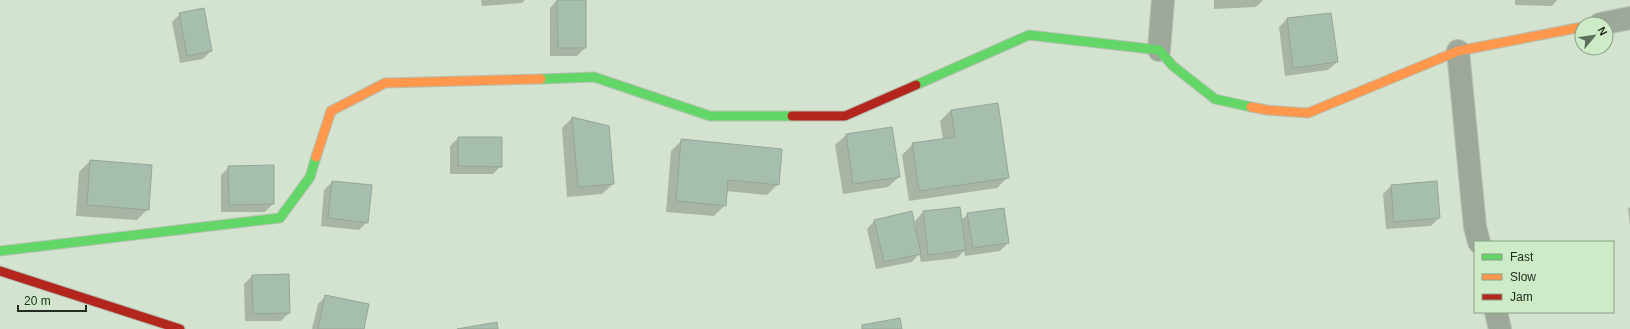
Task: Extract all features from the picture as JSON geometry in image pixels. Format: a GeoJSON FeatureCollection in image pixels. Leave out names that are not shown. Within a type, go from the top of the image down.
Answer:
{"type":"FeatureCollection","features":[{"type":"Feature","properties":{"kind":"street"},"geometry":{"type":"LineString","coordinates":[[1159,50],[1164,0]]}},
{"type":"Feature","properties":{"kind":"street"},"geometry":{"type":"LineString","coordinates":[[1614,21],[1630,18]]}},
{"type":"Feature","properties":{"kind":"street"},"geometry":{"type":"LineString","coordinates":[[0,251],[280,218],[310,177],[330,111],[385,83],[594,77],[710,116],[845,116],[1029,35],[1159,50],[1173,66],[1215,99],[1267,110],[1308,113],[1458,51],[1574,29]]}},
{"type":"Feature","properties":{"kind":"street"},"geometry":{"type":"LineString","coordinates":[[1458,51],[1475,227],[1479,241]]}},
{"type":"Feature","properties":{"kind":"street"},"geometry":{"type":"LineString","coordinates":[[0,271],[180,329]]}},
{"type":"Feature","properties":{"kind":"street"},"geometry":{"type":"LineString","coordinates":[[1496,313],[1500,329]]}},
{"type":"Feature","properties":{"kind":"building"},"geometry":{"type":"Polygon","coordinates":[[[557,0],[586,0],[586,48],[558,48],[557,0]]]}},
{"type":"Feature","properties":{"kind":"building"},"geometry":{"type":"Polygon","coordinates":[[[204,8],[212,51],[187,56],[179,13],[204,8]]]}},
{"type":"Feature","properties":{"kind":"building"},"geometry":{"type":"Polygon","coordinates":[[[1331,13],[1338,62],[1293,68],[1287,18],[1331,13]]]}},
{"type":"Feature","properties":{"kind":"building"},"geometry":{"type":"Polygon","coordinates":[[[998,103],[1009,178],[919,191],[912,143],[955,137],[951,110],[998,103]]]}},
{"type":"Feature","properties":{"kind":"building"},"geometry":{"type":"Polygon","coordinates":[[[572,117],[609,126],[614,184],[578,187],[572,117]]]}},
{"type":"Feature","properties":{"kind":"building"},"geometry":{"type":"Polygon","coordinates":[[[892,127],[900,177],[853,184],[846,134],[892,127]]]}},
{"type":"Feature","properties":{"kind":"building"},"geometry":{"type":"Polygon","coordinates":[[[458,137],[502,137],[502,167],[458,166],[458,137]]]}},
{"type":"Feature","properties":{"kind":"building"},"geometry":{"type":"Polygon","coordinates":[[[681,139],[782,149],[779,185],[728,180],[726,206],[676,201],[681,139]]]}},
{"type":"Feature","properties":{"kind":"building"},"geometry":{"type":"Polygon","coordinates":[[[90,160],[152,165],[149,210],[87,205],[90,160]]]}},
{"type":"Feature","properties":{"kind":"building"},"geometry":{"type":"Polygon","coordinates":[[[274,165],[274,204],[229,205],[228,166],[274,165]]]}},
{"type":"Feature","properties":{"kind":"building"},"geometry":{"type":"Polygon","coordinates":[[[332,181],[372,185],[368,223],[328,218],[332,181]]]}},
{"type":"Feature","properties":{"kind":"building"},"geometry":{"type":"Polygon","coordinates":[[[1437,181],[1440,218],[1394,222],[1391,185],[1437,181]]]}},
{"type":"Feature","properties":{"kind":"building"},"geometry":{"type":"Polygon","coordinates":[[[960,207],[966,250],[928,255],[923,211],[960,207]]]}},
{"type":"Feature","properties":{"kind":"building"},"geometry":{"type":"Polygon","coordinates":[[[1004,208],[1009,243],[973,248],[967,213],[1004,208]]]}},
{"type":"Feature","properties":{"kind":"building"},"geometry":{"type":"Polygon","coordinates":[[[912,211],[921,254],[884,262],[874,220],[912,211]]]}},
{"type":"Feature","properties":{"kind":"building"},"geometry":{"type":"Polygon","coordinates":[[[289,274],[290,313],[253,314],[252,275],[289,274]]]}},
{"type":"Feature","properties":{"kind":"building"},"geometry":{"type":"Polygon","coordinates":[[[325,295],[369,304],[364,329],[318,329],[325,295]]]}},
{"type":"Feature","properties":{"kind":"building"},"geometry":{"type":"Polygon","coordinates":[[[900,318],[902,329],[862,329],[862,325],[900,318]]]}},
{"type":"Feature","properties":{"kind":"building"},"geometry":{"type":"Polygon","coordinates":[[[497,322],[498,329],[457,329],[497,322]]]}},
{"type":"Feature","properties":{"kind":"traffic: fast"},"geometry":{"type":"LineString","coordinates":[[916,85],[1029,35],[1159,50],[1173,66],[1215,99],[1251,107]]}},
{"type":"Feature","properties":{"kind":"traffic: fast"},"geometry":{"type":"LineString","coordinates":[[541,79],[594,77],[710,116],[792,116]]}},
{"type":"Feature","properties":{"kind":"traffic: fast"},"geometry":{"type":"LineString","coordinates":[[0,251],[280,218],[310,177],[316,157]]}},
{"type":"Feature","properties":{"kind":"traffic: slow"},"geometry":{"type":"LineString","coordinates":[[1251,107],[1267,110],[1308,113],[1458,51],[1574,29]]}},
{"type":"Feature","properties":{"kind":"traffic: slow"},"geometry":{"type":"LineString","coordinates":[[316,157],[331,111],[385,83],[541,79]]}},
{"type":"Feature","properties":{"kind":"traffic: jam"},"geometry":{"type":"LineString","coordinates":[[792,116],[845,116],[916,85]]}},
{"type":"Feature","properties":{"kind":"traffic: jam"},"geometry":{"type":"LineString","coordinates":[[0,271],[180,329]]}}]}
